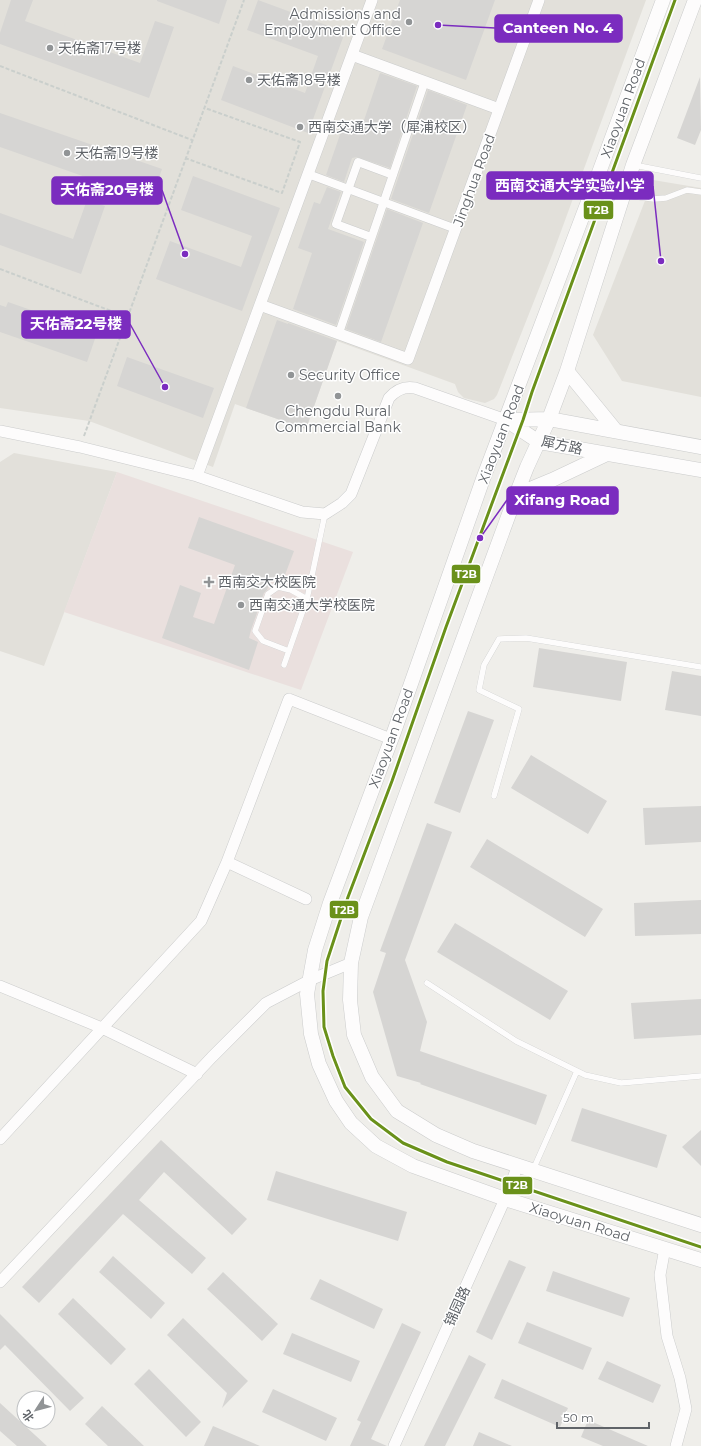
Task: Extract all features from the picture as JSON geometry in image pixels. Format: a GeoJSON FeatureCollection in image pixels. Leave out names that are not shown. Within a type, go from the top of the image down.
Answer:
{"type":"FeatureCollection","features":[{"type":"Feature","properties":{"kind":"street"},"geometry":{"type":"LineString","coordinates":[[197,476],[372,0]]}},
{"type":"Feature","properties":{"kind":"street","name":"Jinghua Road"},"geometry":{"type":"LineString","coordinates":[[339,333],[408,359],[539,0]]}},
{"type":"Feature","properties":{"kind":"street","name":"Xiaoyuan Road"},"geometry":{"type":"LineString","coordinates":[[663,0],[592,193],[480,486],[391,739],[330,904],[315,950],[307,994],[311,1034],[319,1064],[336,1101],[351,1123],[376,1146],[413,1166],[505,1199],[701,1260]]}},
{"type":"Feature","properties":{"kind":"street","name":"Xiaoyuan Road"},"geometry":{"type":"LineString","coordinates":[[695,0],[633,165],[567,371],[549,419],[516,494],[361,917],[351,963],[350,1000],[354,1035],[372,1077],[397,1111],[436,1135],[473,1151],[701,1225]]}},
{"type":"Feature","properties":{"kind":"street"},"geometry":{"type":"LineString","coordinates":[[352,55],[499,109]]}},
{"type":"Feature","properties":{"kind":"street"},"geometry":{"type":"LineString","coordinates":[[260,305],[339,333],[425,81]]}},
{"type":"Feature","properties":{"kind":"street"},"geometry":{"type":"LineString","coordinates":[[371,237],[336,224],[348,190],[358,162],[393,175]]}},
{"type":"Feature","properties":{"kind":"street"},"geometry":{"type":"LineString","coordinates":[[308,174],[456,229]]}},
{"type":"Feature","properties":{"kind":"street"},"geometry":{"type":"LineString","coordinates":[[567,371],[616,431]]}},
{"type":"Feature","properties":{"kind":"street"},"geometry":{"type":"LineString","coordinates":[[0,431],[80,447],[197,476],[302,512],[325,514],[342,503],[350,494],[389,398],[400,389],[415,388],[506,420]]}},
{"type":"Feature","properties":{"kind":"street","name":"犀方路"},"geometry":{"type":"LineString","coordinates":[[506,420],[549,419],[701,447]]}},
{"type":"Feature","properties":{"kind":"street","name":"犀方路"},"geometry":{"type":"LineString","coordinates":[[506,420],[539,442],[701,470]]}},
{"type":"Feature","properties":{"kind":"street"},"geometry":{"type":"LineString","coordinates":[[516,494],[552,480],[607,454]]}},
{"type":"Feature","properties":{"kind":"street"},"geometry":{"type":"LineString","coordinates":[[0,1139],[201,921],[228,862],[288,699],[391,739]]}},
{"type":"Feature","properties":{"kind":"street"},"geometry":{"type":"LineString","coordinates":[[228,862],[306,899]]}},
{"type":"Feature","properties":{"kind":"street"},"geometry":{"type":"LineString","coordinates":[[0,1282],[212,1057],[266,1003],[310,980],[351,963]]}},
{"type":"Feature","properties":{"kind":"street"},"geometry":{"type":"LineString","coordinates":[[0,986],[102,1028],[197,1074]]}},
{"type":"Feature","properties":{"kind":"street","name":"锦园路"},"geometry":{"type":"LineString","coordinates":[[394,1446],[505,1199],[518,1165]]}},
{"type":"Feature","properties":{"kind":"street"},"geometry":{"type":"LineString","coordinates":[[664,1248],[660,1275],[667,1336],[680,1378],[686,1409],[676,1446]]}},
{"type":"Feature","properties":{"kind":"lane"},"geometry":{"type":"LineString","coordinates":[[633,165],[701,178]]}},
{"type":"Feature","properties":{"kind":"lane"},"geometry":{"type":"LineString","coordinates":[[624,195],[654,199],[666,198],[687,190],[701,192]]}},
{"type":"Feature","properties":{"kind":"lane"},"geometry":{"type":"LineString","coordinates":[[284,665],[307,599],[325,514]]}},
{"type":"Feature","properties":{"kind":"lane"},"geometry":{"type":"LineString","coordinates":[[289,651],[264,641],[255,631],[268,594],[278,587],[291,590],[307,599]]}},
{"type":"Feature","properties":{"kind":"lane"},"geometry":{"type":"LineString","coordinates":[[494,796],[519,709],[479,690],[484,665],[499,639],[526,638],[701,667]]}},
{"type":"Feature","properties":{"kind":"lane"},"geometry":{"type":"LineString","coordinates":[[427,983],[516,1041],[585,1075],[621,1083],[701,1076]]}},
{"type":"Feature","properties":{"kind":"lane"},"geometry":{"type":"LineString","coordinates":[[533,1170],[577,1071]]}},
{"type":"Feature","properties":{"kind":"path"},"geometry":{"type":"LineString","coordinates":[[80,447],[244,0]]}},
{"type":"Feature","properties":{"kind":"path"},"geometry":{"type":"LineString","coordinates":[[0,66],[192,140]]}},
{"type":"Feature","properties":{"kind":"path"},"geometry":{"type":"LineString","coordinates":[[185,158],[282,193],[300,142],[204,107]]}},
{"type":"Feature","properties":{"kind":"path"},"geometry":{"type":"LineString","coordinates":[[0,270],[127,317]]}},
{"type":"Feature","properties":{"kind":"shaded area","name":"西南交通大学（犀浦校区）"},"geometry":{"type":"Polygon","coordinates":[[[0,0],[646,0],[553,253],[497,395],[494,399],[485,403],[464,398],[458,392],[455,384],[337,341],[306,429],[235,404],[213,467],[89,421],[0,408],[0,0]]]}},
{"type":"Feature","properties":{"kind":"shaded area"},"geometry":{"type":"Polygon","coordinates":[[[653,180],[701,188],[701,397],[622,381],[593,335],[653,180]]]}},
{"type":"Feature","properties":{"kind":"shaded area"},"geometry":{"type":"Polygon","coordinates":[[[14,453],[117,472],[44,666],[0,651],[0,462],[14,453]]]}},
{"type":"Feature","properties":{"kind":"shaded area","name":"西南交大校医院"},"geometry":{"type":"Polygon","coordinates":[[[117,472],[353,552],[301,690],[64,612],[117,472]]]}},
{"type":"Feature","properties":{"kind":"building","name":"天佑斋17号楼"},"geometry":{"type":"Polygon","coordinates":[[[11,0],[33,0],[25,21],[140,63],[155,21],[174,27],[149,98],[0,44],[0,33],[11,0]]]}},
{"type":"Feature","properties":{"kind":"building","name":"天佑斋17号楼"},"geometry":{"type":"Polygon","coordinates":[[[157,0],[227,0],[219,24],[157,0]]]}},
{"type":"Feature","properties":{"kind":"building","name":"天佑斋18号楼"},"geometry":{"type":"Polygon","coordinates":[[[258,0],[345,32],[308,133],[221,100],[233,66],[305,93],[318,56],[247,30],[258,0]]]}},
{"type":"Feature","properties":{"kind":"building"},"geometry":{"type":"Polygon","coordinates":[[[400,0],[495,0],[466,80],[382,49],[400,0]]]}},
{"type":"Feature","properties":{"kind":"building"},"geometry":{"type":"Polygon","coordinates":[[[380,73],[417,86],[390,168],[357,157],[352,158],[344,182],[326,175],[343,126],[360,132],[380,73]]]}},
{"type":"Feature","properties":{"kind":"building"},"geometry":{"type":"Polygon","coordinates":[[[700,77],[701,130],[695,145],[677,138],[700,77]]]}},
{"type":"Feature","properties":{"kind":"building"},"geometry":{"type":"Polygon","coordinates":[[[428,90],[467,105],[429,213],[391,199],[428,90]]]}},
{"type":"Feature","properties":{"kind":"building","name":"天佑斋19号楼"},"geometry":{"type":"Polygon","coordinates":[[[0,113],[162,169],[151,200],[0,147],[0,113]]]}},
{"type":"Feature","properties":{"kind":"building"},"geometry":{"type":"Polygon","coordinates":[[[193,176],[280,208],[242,311],[156,279],[170,241],[241,267],[252,236],[181,210],[193,176]]]}},
{"type":"Feature","properties":{"kind":"building"},"geometry":{"type":"Polygon","coordinates":[[[327,187],[341,192],[328,229],[364,242],[336,325],[293,309],[312,253],[298,248],[314,202],[320,204],[327,187]]]}},
{"type":"Feature","properties":{"kind":"building","name":"天佑斋19号楼"},"geometry":{"type":"Polygon","coordinates":[[[87,200],[105,206],[81,274],[0,245],[0,213],[73,239],[87,200]]]}},
{"type":"Feature","properties":{"kind":"building"},"geometry":{"type":"Polygon","coordinates":[[[387,209],[423,223],[381,342],[346,329],[387,209]]]}},
{"type":"Feature","properties":{"kind":"building"},"geometry":{"type":"Polygon","coordinates":[[[8,302],[97,333],[87,362],[0,332],[0,305],[6,307],[8,302]]]}},
{"type":"Feature","properties":{"kind":"building","name":"Security Office"},"geometry":{"type":"Polygon","coordinates":[[[277,320],[337,341],[306,429],[246,408],[277,320]]]}},
{"type":"Feature","properties":{"kind":"building"},"geometry":{"type":"Polygon","coordinates":[[[127,357],[214,388],[203,418],[117,386],[127,357]]]}},
{"type":"Feature","properties":{"kind":"building","name":"西南交通大学校医院"},"geometry":{"type":"Polygon","coordinates":[[[199,517],[294,551],[282,583],[271,579],[267,590],[264,593],[249,638],[258,642],[249,670],[162,638],[180,585],[201,593],[193,617],[214,624],[235,565],[188,548],[199,517]]]}},
{"type":"Feature","properties":{"kind":"building"},"geometry":{"type":"Polygon","coordinates":[[[539,648],[627,662],[621,701],[533,687],[539,648]]]}},
{"type":"Feature","properties":{"kind":"building"},"geometry":{"type":"Polygon","coordinates":[[[672,671],[701,676],[701,716],[665,710],[672,671]]]}},
{"type":"Feature","properties":{"kind":"building"},"geometry":{"type":"Polygon","coordinates":[[[468,711],[494,720],[460,813],[434,803],[468,711]]]}},
{"type":"Feature","properties":{"kind":"building"},"geometry":{"type":"Polygon","coordinates":[[[531,755],[607,801],[588,834],[511,788],[531,755]]]}},
{"type":"Feature","properties":{"kind":"building"},"geometry":{"type":"Polygon","coordinates":[[[701,806],[701,842],[645,845],[643,808],[701,806]]]}},
{"type":"Feature","properties":{"kind":"building"},"geometry":{"type":"Polygon","coordinates":[[[427,823],[452,832],[405,960],[427,1022],[420,1051],[547,1095],[536,1125],[420,1084],[421,1083],[397,1076],[373,992],[386,953],[380,951],[427,823]]]}},
{"type":"Feature","properties":{"kind":"building"},"geometry":{"type":"Polygon","coordinates":[[[487,839],[603,909],[585,937],[470,867],[487,839]]]}},
{"type":"Feature","properties":{"kind":"building"},"geometry":{"type":"Polygon","coordinates":[[[701,900],[701,934],[635,936],[634,903],[701,900]]]}},
{"type":"Feature","properties":{"kind":"building"},"geometry":{"type":"Polygon","coordinates":[[[455,923],[568,991],[550,1020],[437,952],[455,923]]]}},
{"type":"Feature","properties":{"kind":"building"},"geometry":{"type":"Polygon","coordinates":[[[701,999],[701,1035],[634,1039],[631,1003],[701,999]]]}},
{"type":"Feature","properties":{"kind":"building"},"geometry":{"type":"Polygon","coordinates":[[[582,1108],[667,1135],[657,1168],[571,1141],[582,1108]]]}},
{"type":"Feature","properties":{"kind":"building"},"geometry":{"type":"Polygon","coordinates":[[[701,1130],[701,1166],[682,1147],[701,1130]]]}},
{"type":"Feature","properties":{"kind":"building"},"geometry":{"type":"Polygon","coordinates":[[[161,1140],[247,1219],[232,1235],[164,1172],[139,1200],[206,1258],[192,1274],[123,1214],[39,1303],[22,1287],[161,1140]]]}},
{"type":"Feature","properties":{"kind":"building"},"geometry":{"type":"Polygon","coordinates":[[[276,1171],[407,1212],[398,1241],[267,1200],[276,1171]]]}},
{"type":"Feature","properties":{"kind":"building"},"geometry":{"type":"Polygon","coordinates":[[[113,1256],[165,1303],[151,1319],[99,1272],[113,1256]]]}},
{"type":"Feature","properties":{"kind":"building"},"geometry":{"type":"Polygon","coordinates":[[[509,1260],[526,1267],[492,1340],[476,1332],[509,1260]]]}},
{"type":"Feature","properties":{"kind":"building"},"geometry":{"type":"Polygon","coordinates":[[[553,1271],[630,1298],[623,1317],[546,1291],[553,1271]]]}},
{"type":"Feature","properties":{"kind":"building"},"geometry":{"type":"Polygon","coordinates":[[[223,1272],[278,1324],[262,1341],[207,1289],[223,1272]]]}},
{"type":"Feature","properties":{"kind":"building"},"geometry":{"type":"Polygon","coordinates":[[[320,1279],[383,1309],[374,1329],[310,1299],[320,1279]]]}},
{"type":"Feature","properties":{"kind":"building"},"geometry":{"type":"Polygon","coordinates":[[[73,1298],[126,1349],[111,1365],[58,1314],[73,1298]]]}},
{"type":"Feature","properties":{"kind":"building"},"geometry":{"type":"Polygon","coordinates":[[[0,1314],[84,1398],[70,1411],[56,1397],[56,1390],[49,1390],[5,1345],[0,1350],[0,1314]]]}},
{"type":"Feature","properties":{"kind":"building"},"geometry":{"type":"Polygon","coordinates":[[[183,1318],[248,1381],[222,1408],[227,1393],[167,1335],[183,1318]]]}},
{"type":"Feature","properties":{"kind":"building"},"geometry":{"type":"Polygon","coordinates":[[[527,1322],[592,1348],[583,1370],[518,1343],[527,1322]]]}},
{"type":"Feature","properties":{"kind":"building"},"geometry":{"type":"Polygon","coordinates":[[[402,1323],[421,1332],[371,1439],[387,1446],[350,1446],[361,1422],[357,1420],[402,1323]]]}},
{"type":"Feature","properties":{"kind":"building"},"geometry":{"type":"Polygon","coordinates":[[[292,1333],[360,1361],[351,1382],[283,1354],[292,1333]]]}},
{"type":"Feature","properties":{"kind":"building"},"geometry":{"type":"Polygon","coordinates":[[[469,1355],[486,1364],[445,1446],[424,1446],[469,1355]]]}},
{"type":"Feature","properties":{"kind":"building"},"geometry":{"type":"Polygon","coordinates":[[[607,1361],[661,1385],[653,1403],[598,1379],[607,1361]]]}},
{"type":"Feature","properties":{"kind":"building"},"geometry":{"type":"Polygon","coordinates":[[[149,1369],[201,1422],[186,1437],[134,1384],[149,1369]]]}},
{"type":"Feature","properties":{"kind":"building"},"geometry":{"type":"Polygon","coordinates":[[[502,1379],[568,1408],[560,1427],[494,1398],[502,1379]]]}},
{"type":"Feature","properties":{"kind":"building"},"geometry":{"type":"Polygon","coordinates":[[[273,1389],[337,1418],[326,1441],[262,1412],[273,1389]]]}},
{"type":"Feature","properties":{"kind":"building"},"geometry":{"type":"Polygon","coordinates":[[[0,1403],[16,1418],[16,1430],[30,1430],[47,1446],[17,1446],[0,1431],[0,1403]]]}},
{"type":"Feature","properties":{"kind":"building"},"geometry":{"type":"Polygon","coordinates":[[[102,1406],[144,1446],[108,1446],[85,1424],[102,1406]]]}},
{"type":"Feature","properties":{"kind":"building"},"geometry":{"type":"Polygon","coordinates":[[[588,1420],[648,1446],[603,1446],[581,1437],[588,1420]]]}},
{"type":"Feature","properties":{"kind":"building"},"geometry":{"type":"Polygon","coordinates":[[[213,1426],[260,1446],[204,1446],[213,1426]]]}},
{"type":"Feature","properties":{"kind":"building"},"geometry":{"type":"Polygon","coordinates":[[[479,1432],[512,1446],[473,1446],[479,1432]]]}},
{"type":"Feature","properties":{"kind":"transit line","name":"T2B"},"geometry":{"type":"LineString","coordinates":[[675,0],[523,420],[446,627],[392,781],[348,897],[327,961],[323,991],[324,1027],[345,1087],[371,1119],[403,1143],[447,1162],[701,1247]]}},
{"type":"Feature","properties":{"kind":"place","name":"Admissions and Employment Office"},"geometry":{"type":"Point","coordinates":[409,22]}},
{"type":"Feature","properties":{"kind":"place","name":"Canteen No. 4"},"geometry":{"type":"Point","coordinates":[438,25]}},
{"type":"Feature","properties":{"kind":"place","name":"天佑斋17号楼"},"geometry":{"type":"Point","coordinates":[50,48]}},
{"type":"Feature","properties":{"kind":"place","name":"天佑斋18号楼"},"geometry":{"type":"Point","coordinates":[249,80]}},
{"type":"Feature","properties":{"kind":"place","name":"西南交通大学（犀浦校区）"},"geometry":{"type":"Point","coordinates":[300,127]}},
{"type":"Feature","properties":{"kind":"place","name":"天佑斋19号楼"},"geometry":{"type":"Point","coordinates":[67,153]}},
{"type":"Feature","properties":{"kind":"place","name":"天佑斋20号楼"},"geometry":{"type":"Point","coordinates":[185,254]}},
{"type":"Feature","properties":{"kind":"place","name":"西南交通大学实验小学"},"geometry":{"type":"Point","coordinates":[661,261]}},
{"type":"Feature","properties":{"kind":"place","name":"Security Office"},"geometry":{"type":"Point","coordinates":[291,375]}},
{"type":"Feature","properties":{"kind":"place","name":"天佑斋22号楼"},"geometry":{"type":"Point","coordinates":[165,387]}},
{"type":"Feature","properties":{"kind":"place","name":"Chengdu Rural Commercial Bank"},"geometry":{"type":"Point","coordinates":[338,396]}},
{"type":"Feature","properties":{"kind":"place","name":"Xifang Road"},"geometry":{"type":"Point","coordinates":[480,538]}},
{"type":"Feature","properties":{"kind":"place","name":"西南交大校医院"},"geometry":{"type":"Point","coordinates":[209,582]}},
{"type":"Feature","properties":{"kind":"place","name":"西南交通大学校医院"},"geometry":{"type":"Point","coordinates":[241,605]}}]}
